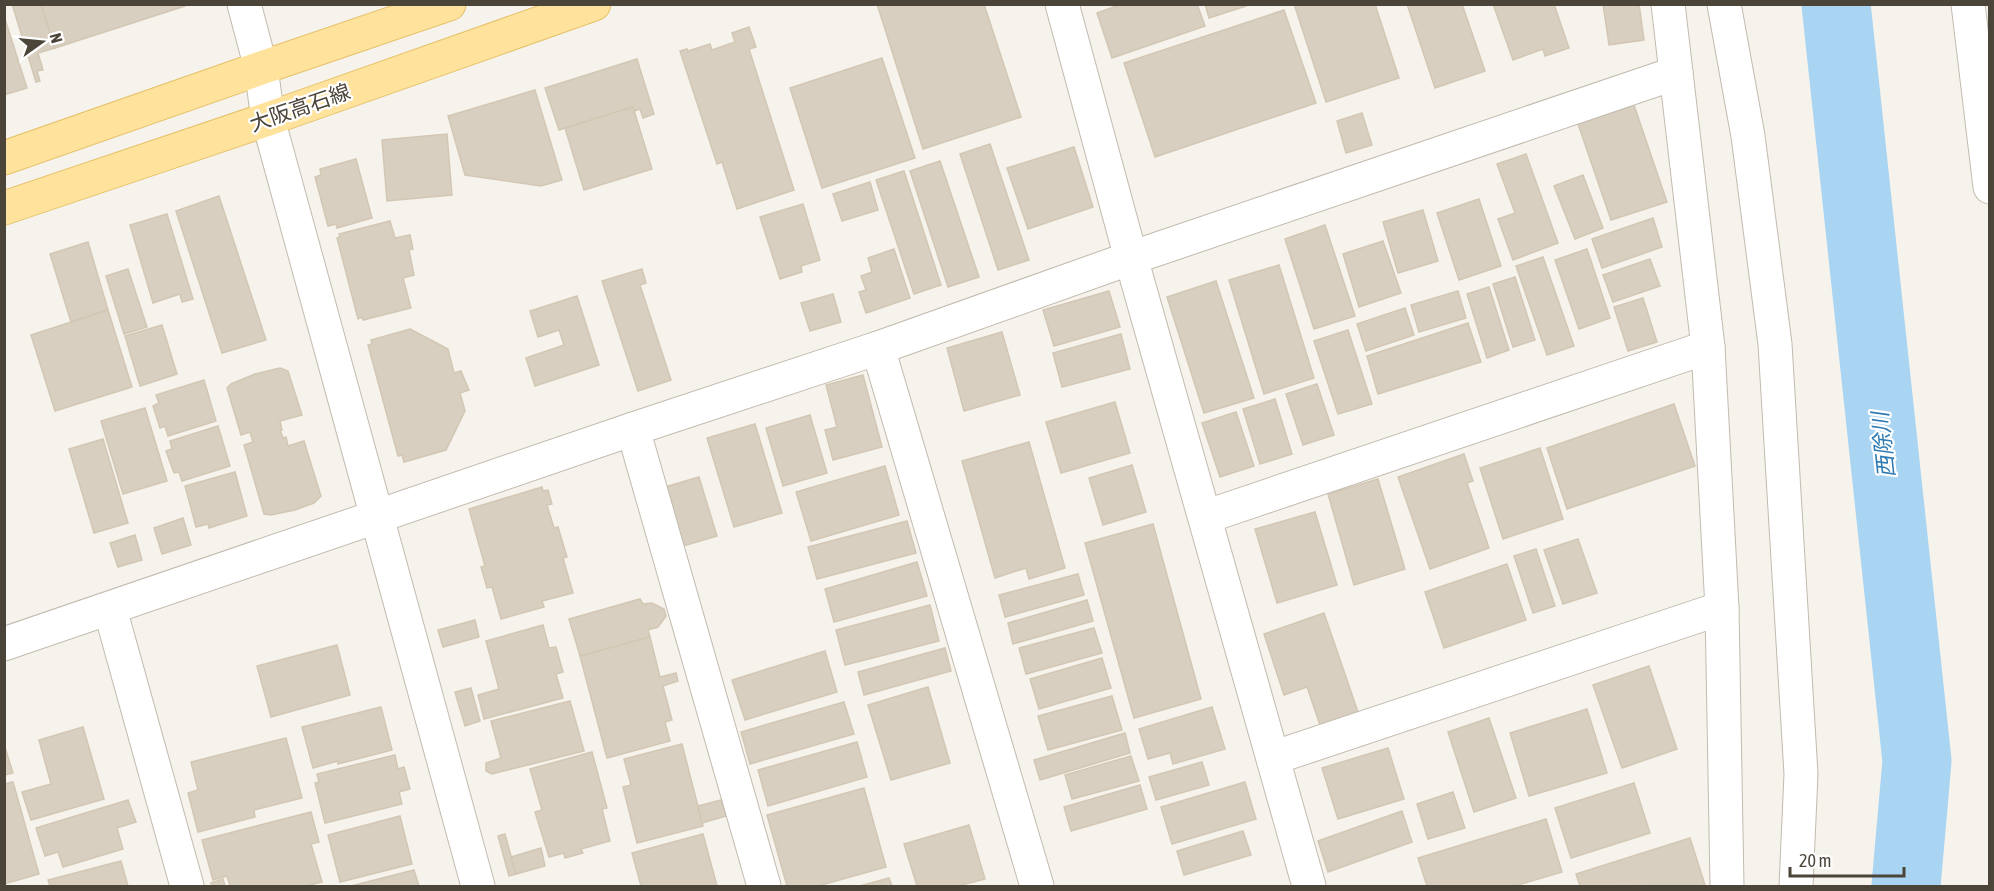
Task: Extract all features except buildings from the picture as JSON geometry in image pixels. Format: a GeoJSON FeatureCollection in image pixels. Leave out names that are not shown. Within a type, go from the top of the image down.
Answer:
{"type":"FeatureCollection","features":[{"type":"Feature","properties":{"kind":"main road"},"geometry":{"type":"LineString","coordinates":[[4,158],[449,4]]}},
{"type":"Feature","properties":{"kind":"main road","name":"大阪高石線"},"geometry":{"type":"LineString","coordinates":[[4,208],[268,119],[594,4]]}},
{"type":"Feature","properties":{"kind":"street"},"geometry":{"type":"LineString","coordinates":[[244,4],[261,68],[268,119],[478,886]]}},
{"type":"Feature","properties":{"kind":"street"},"geometry":{"type":"LineString","coordinates":[[1062,4],[1131,258],[1309,886]]}},
{"type":"Feature","properties":{"kind":"street"},"geometry":{"type":"LineString","coordinates":[[1668,4],[1708,347],[1722,608],[1727,886]]}},
{"type":"Feature","properties":{"kind":"street"},"geometry":{"type":"LineString","coordinates":[[1724,4],[1748,136],[1775,344],[1801,774],[1796,886]]}},
{"type":"Feature","properties":{"kind":"street"},"geometry":{"type":"LineString","coordinates":[[1968,4],[1989,187]]}},
{"type":"Feature","properties":{"kind":"street"},"geometry":{"type":"LineString","coordinates":[[4,644],[633,429],[878,348],[1131,258],[1676,73]]}},
{"type":"Feature","properties":{"kind":"street"},"geometry":{"type":"LineString","coordinates":[[1205,517],[1708,347]]}},
{"type":"Feature","properties":{"kind":"street"},"geometry":{"type":"LineString","coordinates":[[878,348],[1037,886]]}},
{"type":"Feature","properties":{"kind":"street"},"geometry":{"type":"LineString","coordinates":[[633,429],[764,886]]}},
{"type":"Feature","properties":{"kind":"street"},"geometry":{"type":"LineString","coordinates":[[1273,758],[1722,608]]}},
{"type":"Feature","properties":{"kind":"street"},"geometry":{"type":"LineString","coordinates":[[110,609],[187,886]]}},
{"type":"Feature","properties":{"kind":"waterway","name":"西除川"},"geometry":{"type":"LineString","coordinates":[[1836,4],[1917,761],[1906,886]]}}]}
